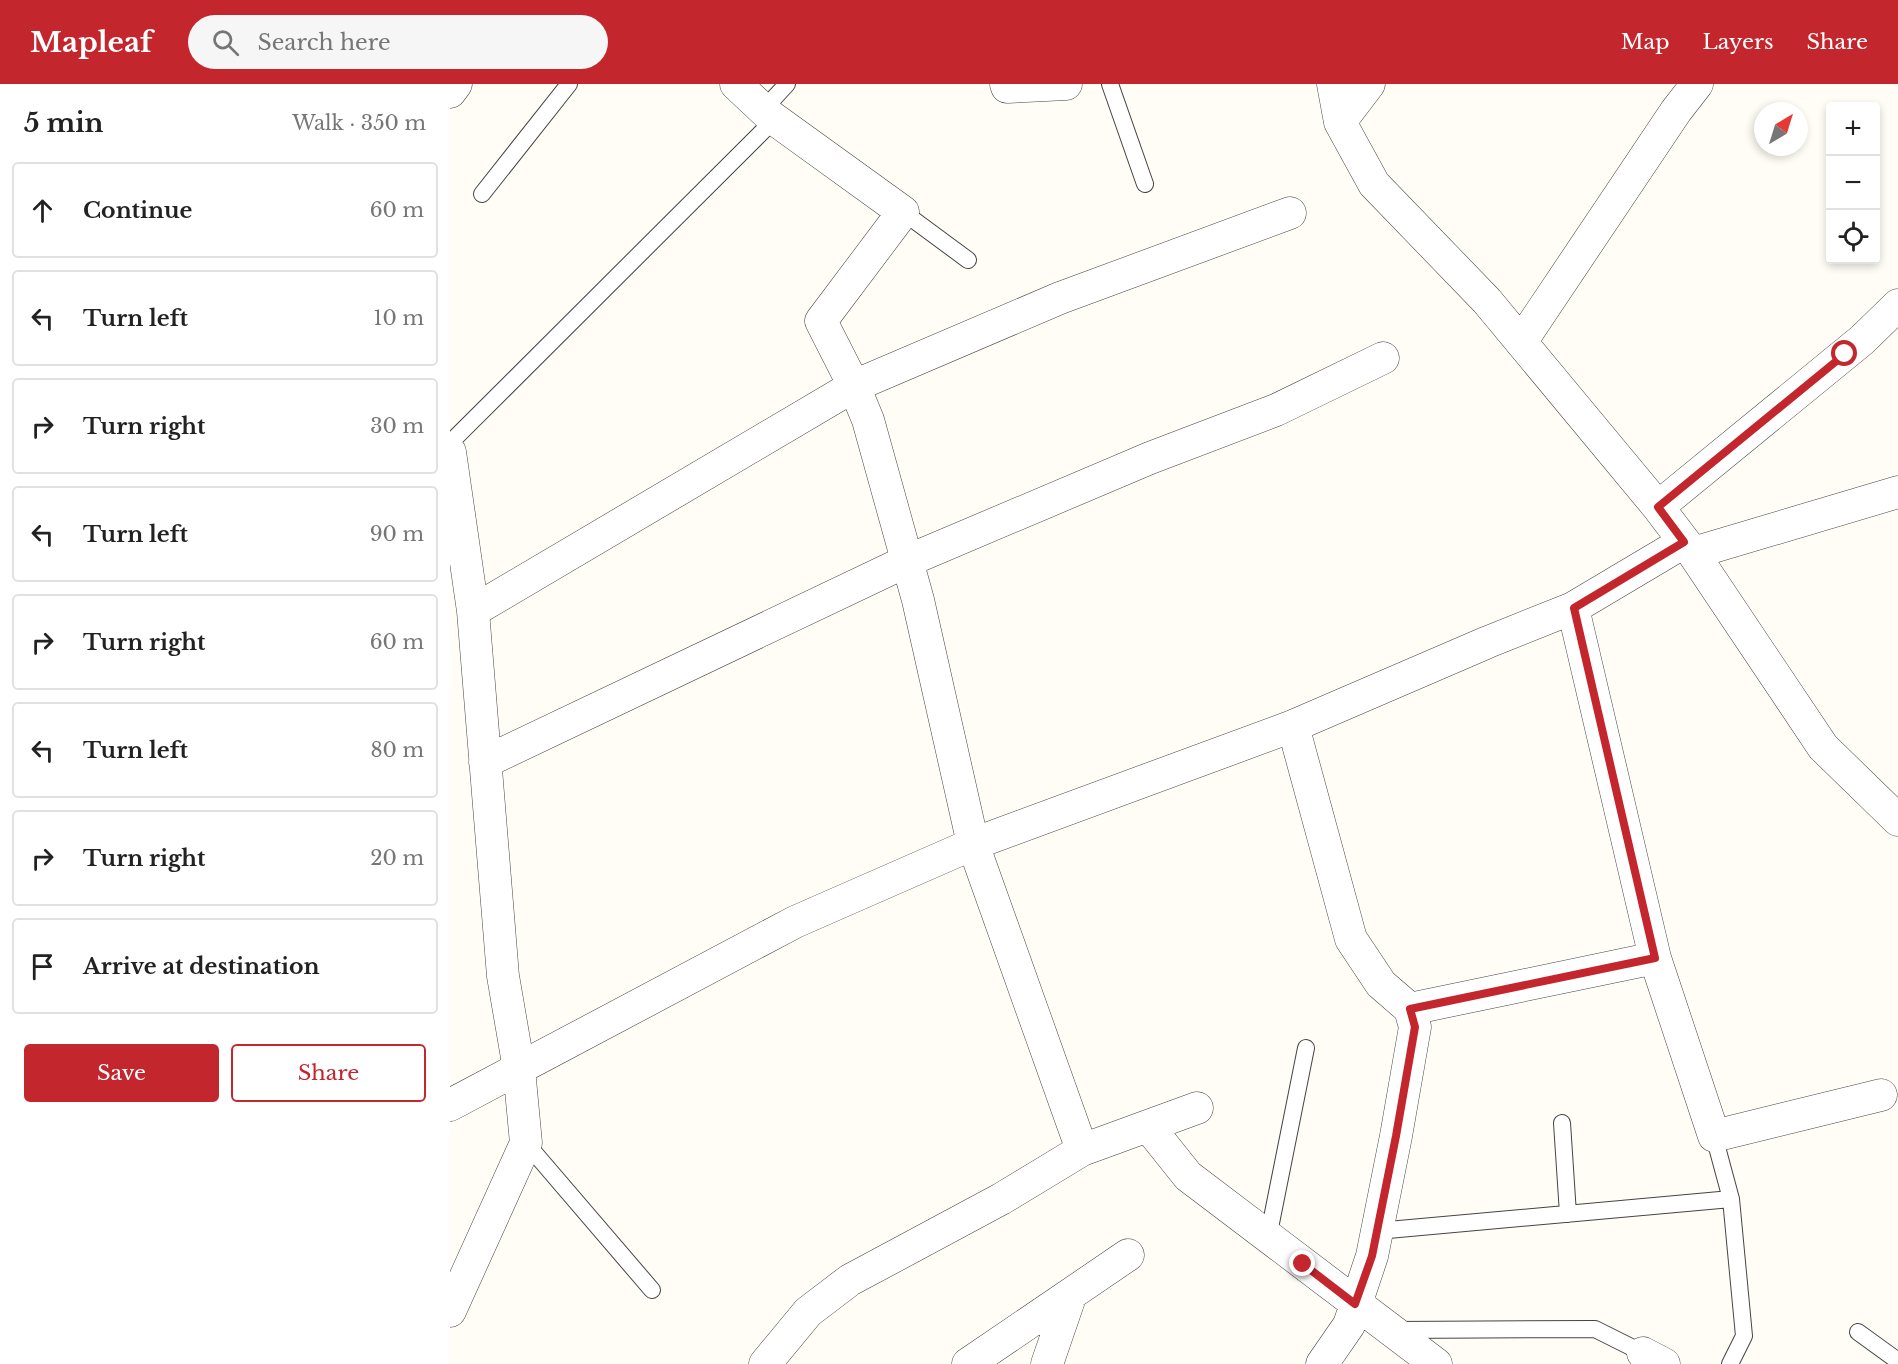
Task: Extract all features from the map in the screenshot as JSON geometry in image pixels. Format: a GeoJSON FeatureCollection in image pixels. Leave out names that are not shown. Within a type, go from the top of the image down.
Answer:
{"type":"FeatureCollection","features":[{"type":"Feature","properties":{"kind":"street"},"geometry":{"type":"LineString","coordinates":[[450,92],[456,84]]}},
{"type":"Feature","properties":{"kind":"street"},"geometry":{"type":"LineString","coordinates":[[736,84],[769,115],[903,212],[820,321],[868,420],[918,600],[973,844],[1082,1150]]}},
{"type":"Feature","properties":{"kind":"street"},"geometry":{"type":"LineString","coordinates":[[1006,84],[1007,87],[1066,84]]}},
{"type":"Feature","properties":{"kind":"street"},"geometry":{"type":"LineString","coordinates":[[1333,84],[1340,122],[1374,184],[1486,301],[1658,507],[1689,548],[1823,747],[1898,820]]}},
{"type":"Feature","properties":{"kind":"street"},"geometry":{"type":"LineString","coordinates":[[1340,122],[1369,84]]}},
{"type":"Feature","properties":{"kind":"street"},"geometry":{"type":"LineString","coordinates":[[1521,342],[1676,111],[1697,84]]}},
{"type":"Feature","properties":{"kind":"street"},"geometry":{"type":"LineString","coordinates":[[473,611],[854,387],[1060,298],[1290,213]]}},
{"type":"Feature","properties":{"kind":"street"},"geometry":{"type":"LineString","coordinates":[[1658,507],[1862,340],[1898,304]]}},
{"type":"Feature","properties":{"kind":"street"},"geometry":{"type":"LineString","coordinates":[[485,762],[907,561],[1150,458],[1276,410],[1383,358]]}},
{"type":"Feature","properties":{"kind":"street"},"geometry":{"type":"LineString","coordinates":[[450,453],[473,611],[502,976],[519,1069],[526,1143],[450,1311]]}},
{"type":"Feature","properties":{"kind":"street"},"geometry":{"type":"LineString","coordinates":[[450,1105],[795,922],[973,844],[1293,726],[1488,642],[1574,608],[1689,548],[1898,492]]}},
{"type":"Feature","properties":{"kind":"street"},"geometry":{"type":"LineString","coordinates":[[1574,608],[1655,958],[1714,1136],[1881,1095]]}},
{"type":"Feature","properties":{"kind":"street"},"geometry":{"type":"LineString","coordinates":[[1293,726],[1352,939],[1381,984],[1410,1009],[1415,1027],[1372,1256],[1348,1325],[1322,1364]]}},
{"type":"Feature","properties":{"kind":"street"},"geometry":{"type":"LineString","coordinates":[[1410,1009],[1655,958]]}},
{"type":"Feature","properties":{"kind":"street"},"geometry":{"type":"LineString","coordinates":[[765,1364],[808,1312],[850,1280],[1001,1199],[1082,1150],[1197,1108]]}},
{"type":"Feature","properties":{"kind":"street"},"geometry":{"type":"LineString","coordinates":[[1148,1126],[1188,1176],[1436,1364]]}},
{"type":"Feature","properties":{"kind":"street"},"geometry":{"type":"LineString","coordinates":[[968,1364],[1128,1255]]}},
{"type":"Feature","properties":{"kind":"street"},"geometry":{"type":"LineString","coordinates":[[1047,1364],[1071,1294]]}},
{"type":"Feature","properties":{"kind":"lane"},"geometry":{"type":"LineString","coordinates":[[482,194],[569,84]]}},
{"type":"Feature","properties":{"kind":"lane"},"geometry":{"type":"LineString","coordinates":[[450,443],[769,115],[787,84]]}},
{"type":"Feature","properties":{"kind":"lane"},"geometry":{"type":"LineString","coordinates":[[1110,84],[1145,184]]}},
{"type":"Feature","properties":{"kind":"lane"},"geometry":{"type":"LineString","coordinates":[[903,212],[968,260]]}},
{"type":"Feature","properties":{"kind":"lane"},"geometry":{"type":"LineString","coordinates":[[1268,1238],[1306,1048]]}},
{"type":"Feature","properties":{"kind":"lane"},"geometry":{"type":"LineString","coordinates":[[1562,1123],[1568,1214]]}},
{"type":"Feature","properties":{"kind":"lane"},"geometry":{"type":"LineString","coordinates":[[1714,1136],[1731,1199],[1744,1336],[1730,1364]]}},
{"type":"Feature","properties":{"kind":"lane"},"geometry":{"type":"LineString","coordinates":[[526,1143],[652,1290]]}},
{"type":"Feature","properties":{"kind":"lane"},"geometry":{"type":"LineString","coordinates":[[1377,1231],[1731,1199]]}},
{"type":"Feature","properties":{"kind":"lane"},"geometry":{"type":"LineString","coordinates":[[1391,1330],[1595,1329],[1654,1358]]}},
{"type":"Feature","properties":{"kind":"lane"},"geometry":{"type":"LineString","coordinates":[[1858,1332],[1898,1361]]}},
{"type":"Feature","properties":{"kind":"route"},"geometry":{"type":"LineString","coordinates":[[1303,1264],[1355,1304],[1372,1256],[1396,1136],[1415,1027],[1410,1009],[1655,958],[1574,608],[1684,542],[1658,507],[1845,354]]}}]}
